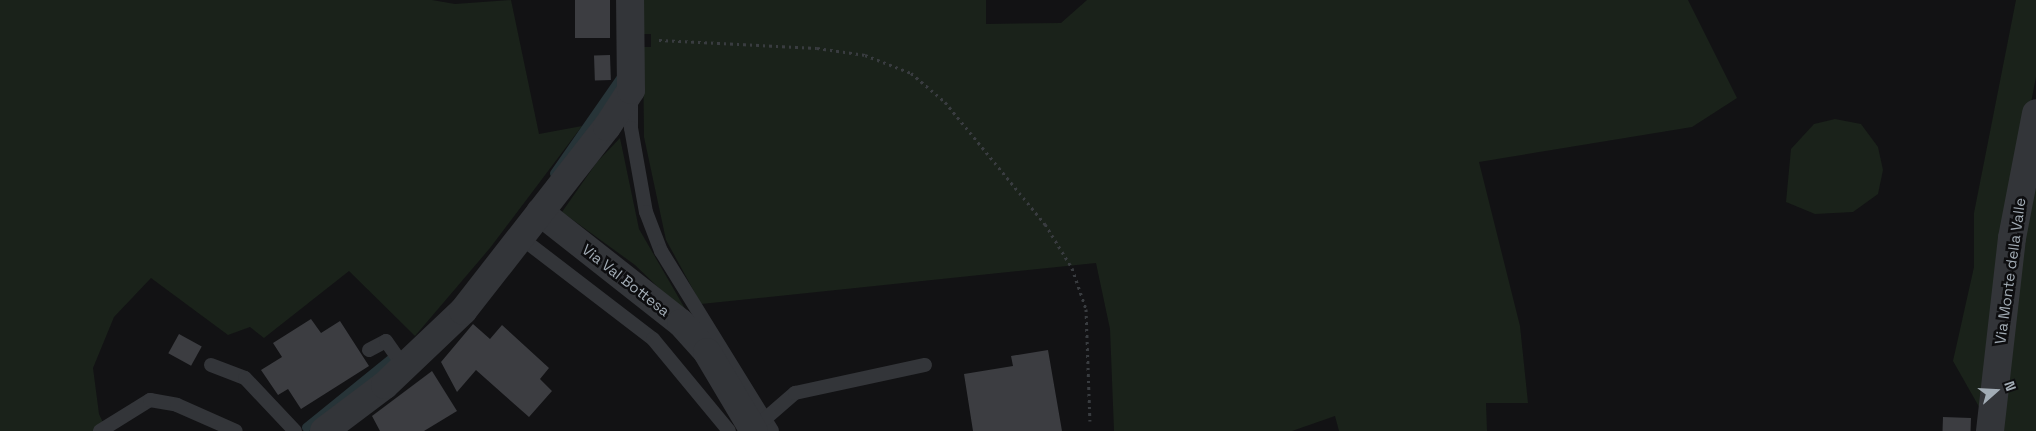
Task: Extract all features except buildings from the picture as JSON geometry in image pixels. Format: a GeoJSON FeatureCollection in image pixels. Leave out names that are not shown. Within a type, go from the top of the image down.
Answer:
{"type":"FeatureCollection","features":[{"type":"Feature","properties":{"kind":"street"},"geometry":{"type":"LineString","coordinates":[[324,431],[404,367],[464,311],[631,90],[630,0]]}},
{"type":"Feature","properties":{"kind":"street","name":"Via Monte della Valle"},"geometry":{"type":"LineString","coordinates":[[1990,431],[2012,238],[2036,113]]}},
{"type":"Feature","properties":{"kind":"street","name":"Via Val Bottesa"},"geometry":{"type":"LineString","coordinates":[[540,212],[681,323],[707,352],[759,425]]}},
{"type":"Feature","properties":{"kind":"lane"},"geometry":{"type":"LineString","coordinates":[[631,90],[631,128],[646,212],[661,251],[759,425],[772,431]]}},
{"type":"Feature","properties":{"kind":"lane"},"geometry":{"type":"LineString","coordinates":[[520,237],[653,339],[729,431]]}},
{"type":"Feature","properties":{"kind":"lane"},"geometry":{"type":"LineString","coordinates":[[369,350],[386,341],[404,367]]}},
{"type":"Feature","properties":{"kind":"lane"},"geometry":{"type":"LineString","coordinates":[[211,365],[245,378],[295,431]]}},
{"type":"Feature","properties":{"kind":"lane"},"geometry":{"type":"LineString","coordinates":[[759,425],[794,393],[925,365]]}},
{"type":"Feature","properties":{"kind":"lane"},"geometry":{"type":"LineString","coordinates":[[100,431],[150,400],[177,405],[236,431]]}},
{"type":"Feature","properties":{"kind":"path"},"geometry":{"type":"LineString","coordinates":[[631,40],[818,48],[866,55],[911,73],[945,102],[997,162],[1045,224],[1072,268],[1086,309],[1090,422]]}},
{"type":"Feature","properties":{"kind":"shaded area"},"geometry":{"type":"Polygon","coordinates":[[[0,0],[432,0],[455,4],[511,0],[539,134],[582,126],[490,248],[415,336],[349,271],[264,338],[250,327],[228,335],[151,278],[114,317],[93,368],[99,414],[107,431],[0,431],[0,0]]]}},
{"type":"Feature","properties":{"kind":"shaded area"},"geometry":{"type":"Polygon","coordinates":[[[640,0],[986,0],[986,24],[1061,23],[1087,0],[1688,0],[1737,98],[1692,127],[1479,162],[1520,326],[1528,403],[1486,403],[1487,431],[1339,431],[1335,416],[1292,431],[1114,431],[1110,329],[1096,263],[701,304],[666,240],[644,137],[643,47],[651,47],[651,34],[640,34],[640,0]]]}},
{"type":"Feature","properties":{"kind":"shaded area"},"geometry":{"type":"Polygon","coordinates":[[[2016,0],[2036,0],[2036,77],[2029,113],[2036,115],[2036,431],[1998,431],[1982,412],[1953,361],[1974,267],[1974,213],[2016,0]]]}},
{"type":"Feature","properties":{"kind":"shaded area"},"geometry":{"type":"Polygon","coordinates":[[[1835,119],[1861,124],[1878,147],[1883,170],[1878,194],[1853,212],[1815,214],[1786,202],[1791,149],[1814,124],[1835,119]]]}},
{"type":"Feature","properties":{"kind":"shaded area"},"geometry":{"type":"Polygon","coordinates":[[[620,138],[639,229],[691,319],[635,265],[562,212],[597,162],[620,138]]]}},
{"type":"Feature","properties":{"kind":"waterway"},"geometry":{"type":"LineString","coordinates":[[554,173],[622,75]]}},
{"type":"Feature","properties":{"kind":"waterway"},"geometry":{"type":"LineString","coordinates":[[306,427],[390,359]]}}]}
